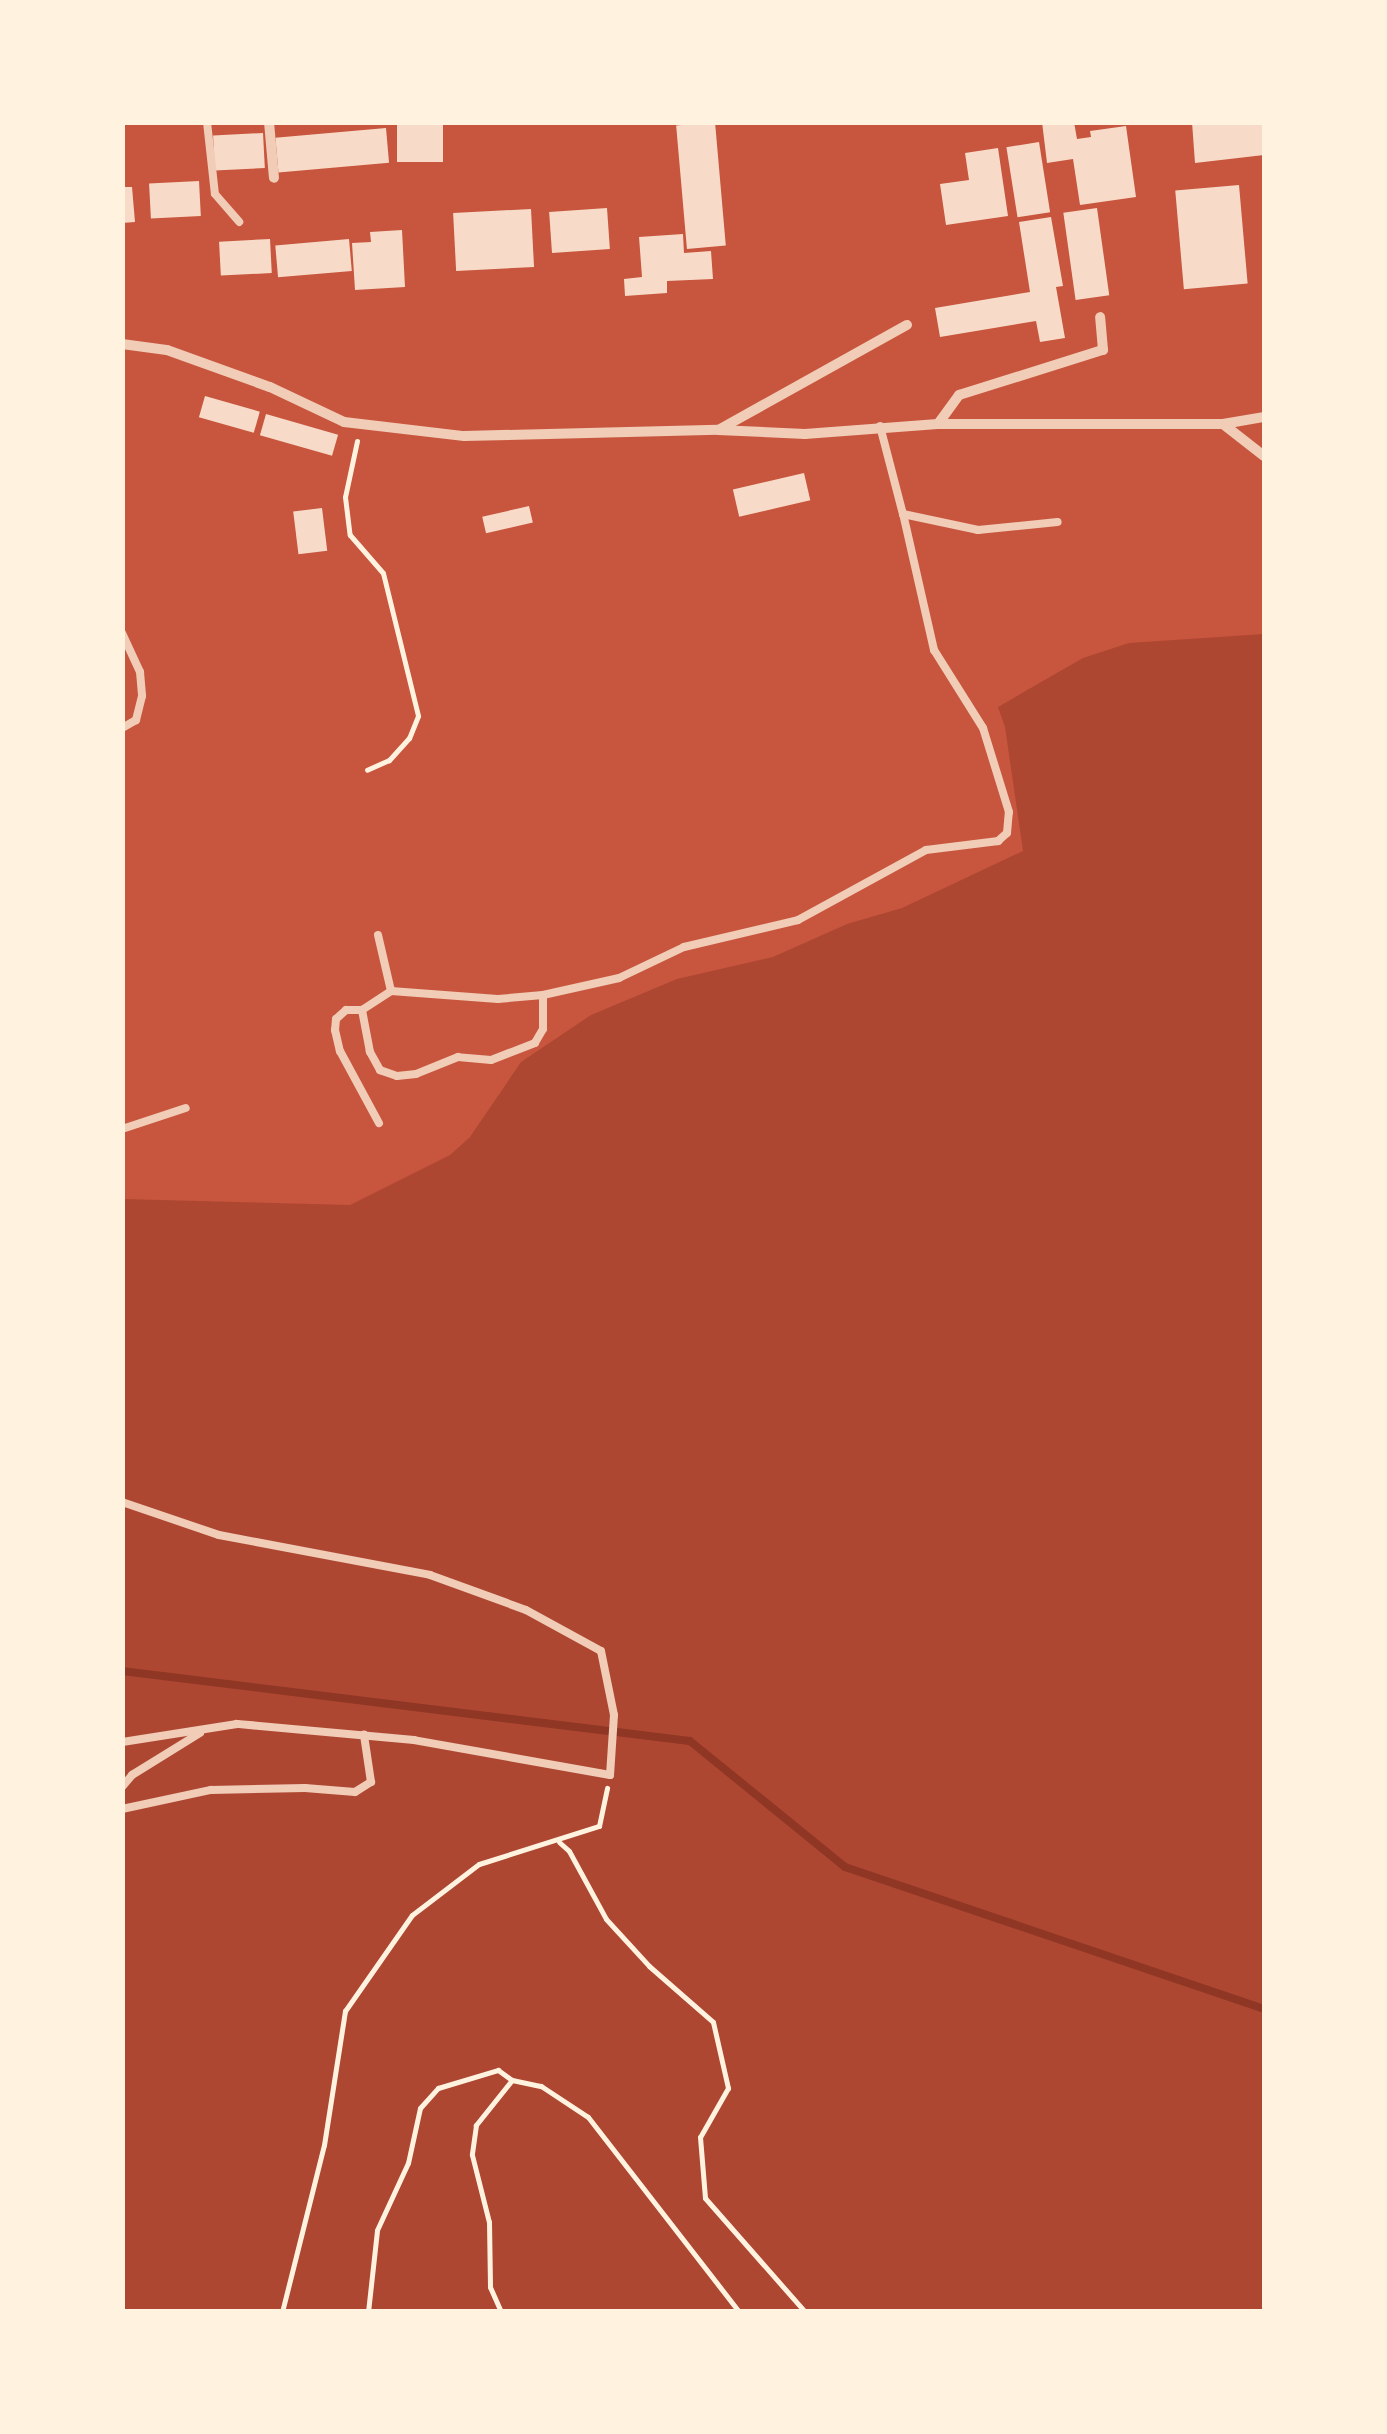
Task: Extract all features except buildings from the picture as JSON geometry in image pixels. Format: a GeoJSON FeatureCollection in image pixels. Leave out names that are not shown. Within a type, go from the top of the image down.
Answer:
{"type":"FeatureCollection","features":[{"type":"Feature","properties":{"kind":"street"},"geometry":{"type":"LineString","coordinates":[[269,122],[274,178]]}},
{"type":"Feature","properties":{"kind":"street"},"geometry":{"type":"LineString","coordinates":[[938,424],[959,395],[1103,350],[1100,318]]}},
{"type":"Feature","properties":{"kind":"street"},"geometry":{"type":"LineString","coordinates":[[718,430],[907,325]]}},
{"type":"Feature","properties":{"kind":"street"},"geometry":{"type":"LineString","coordinates":[[122,344],[167,350],[270,387],[344,422],[464,436],[718,430],[805,434],[938,424],[1223,424],[1264,417]]}},
{"type":"Feature","properties":{"kind":"street"},"geometry":{"type":"LineString","coordinates":[[1223,424],[1264,456]]}},
{"type":"Feature","properties":{"kind":"lane"},"geometry":{"type":"LineString","coordinates":[[207,122],[215,194],[239,222]]}},
{"type":"Feature","properties":{"kind":"lane"},"geometry":{"type":"LineString","coordinates":[[378,1123],[340,1051],[336,1019],[346,1010],[362,1010],[391,991],[498,999],[543,995],[619,978],[718,936],[798,920],[926,850],[998,841],[1007,833],[1009,812],[983,728],[934,650],[880,426]]}},
{"type":"Feature","properties":{"kind":"lane"},"geometry":{"type":"LineString","coordinates":[[903,514],[978,530],[1058,522]]}},
{"type":"Feature","properties":{"kind":"lane"},"geometry":{"type":"LineString","coordinates":[[122,633],[140,672],[142,696],[136,720],[122,728]]}},
{"type":"Feature","properties":{"kind":"lane"},"geometry":{"type":"LineString","coordinates":[[378,934],[391,991]]}},
{"type":"Feature","properties":{"kind":"lane"},"geometry":{"type":"LineString","coordinates":[[362,1010],[370,1052],[380,1070],[398,1076],[458,1057],[491,1060],[535,1043],[543,1029],[543,995]]}},
{"type":"Feature","properties":{"kind":"lane"},"geometry":{"type":"LineString","coordinates":[[122,1129],[186,1108]]}},
{"type":"Feature","properties":{"kind":"lane"},"geometry":{"type":"LineString","coordinates":[[122,1502],[219,1535],[430,1575],[526,1610],[601,1651],[614,1715],[610,1775],[364,1736],[237,1724],[122,1742]]}},
{"type":"Feature","properties":{"kind":"lane"},"geometry":{"type":"LineString","coordinates":[[122,1787],[170,1750],[211,1728]]}},
{"type":"Feature","properties":{"kind":"lane"},"geometry":{"type":"LineString","coordinates":[[122,1810],[211,1790],[305,1788],[355,1792],[371,1782],[364,1736]]}},
{"type":"Feature","properties":{"kind":"path"},"geometry":{"type":"LineString","coordinates":[[361,424],[345,498],[350,535],[384,574],[418,716],[409,738],[388,760],[367,770]]}},
{"type":"Feature","properties":{"kind":"path"},"geometry":{"type":"LineString","coordinates":[[282,2312],[324,2145],[346,2010],[412,1915],[479,1864],[599,1826],[610,1775]]}},
{"type":"Feature","properties":{"kind":"path"},"geometry":{"type":"LineString","coordinates":[[558,1841],[569,1851],[606,1919],[649,1966],[713,2022],[728,2088],[700,2137],[704,2198],[806,2312]]}},
{"type":"Feature","properties":{"kind":"path"},"geometry":{"type":"LineString","coordinates":[[368,2312],[377,2230],[408,2164],[420,2108],[438,2088],[498,2070],[512,2080],[542,2086],[588,2117],[739,2312]]}},
{"type":"Feature","properties":{"kind":"path"},"geometry":{"type":"LineString","coordinates":[[500,2312],[490,2287],[489,2222],[472,2154],[476,2124],[512,2080]]}},
{"type":"Feature","properties":{"kind":"shaded area"},"geometry":{"type":"Polygon","coordinates":[[[1264,634],[1264,2311],[123,2312],[123,1199],[350,1205],[450,1155],[470,1137],[521,1062],[591,1015],[677,979],[773,957],[847,924],[902,908],[1023,851],[1005,727],[998,707],[1083,658],[1129,643],[1264,634]]]}},
{"type":"Feature","properties":{"kind":"waterway"},"geometry":{"type":"LineString","coordinates":[[122,1671],[690,1741],[845,1867],[1264,2009]]}}]}
